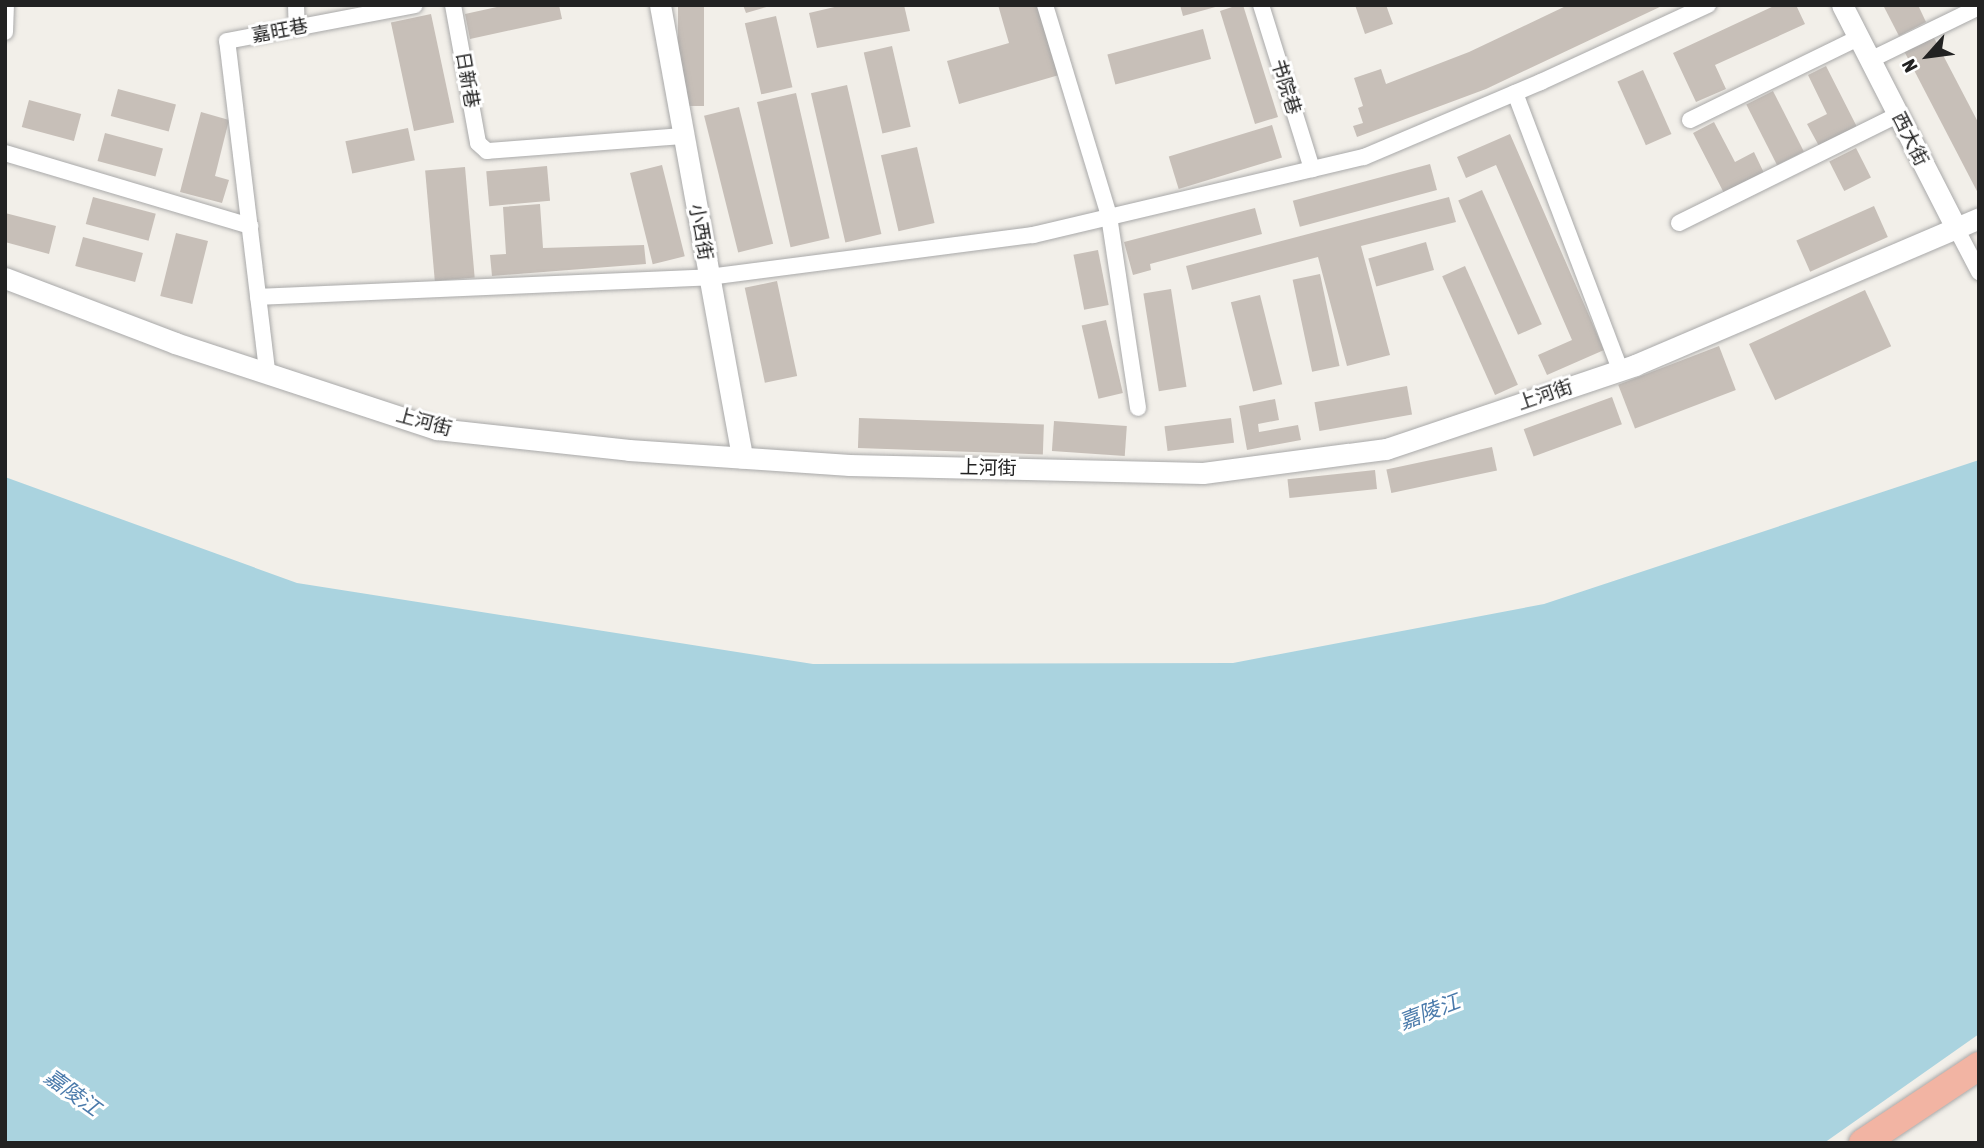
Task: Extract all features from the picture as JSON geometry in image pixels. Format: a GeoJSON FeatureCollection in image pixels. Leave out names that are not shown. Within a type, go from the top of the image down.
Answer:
{"type":"FeatureCollection","features":[{"type":"Feature","properties":{"kind":"highway"},"geometry":{"type":"LineString","coordinates":[[1863,1143],[1979,1066]]}},
{"type":"Feature","properties":{"kind":"street"},"geometry":{"type":"LineString","coordinates":[[5,32],[6,5]]}},
{"type":"Feature","properties":{"kind":"street"},"geometry":{"type":"LineString","coordinates":[[296,5],[297,28]]}},
{"type":"Feature","properties":{"kind":"street","name":"嘉旺巷"},"geometry":{"type":"LineString","coordinates":[[250,226],[228,41],[415,5]]}},
{"type":"Feature","properties":{"kind":"street","name":"日新巷"},"geometry":{"type":"LineString","coordinates":[[453,5],[478,142],[487,152],[684,136]]}},
{"type":"Feature","properties":{"kind":"street","name":"小西街"},"geometry":{"type":"LineString","coordinates":[[660,5],[742,458]]}},
{"type":"Feature","properties":{"kind":"street"},"geometry":{"type":"LineString","coordinates":[[1045,5],[1109,216],[1138,408]]}},
{"type":"Feature","properties":{"kind":"street","name":"书院巷"},"geometry":{"type":"LineString","coordinates":[[1261,5],[1312,169]]}},
{"type":"Feature","properties":{"kind":"street"},"geometry":{"type":"LineString","coordinates":[[258,297],[709,277],[1033,235],[1364,157],[1515,93],[1708,5]]}},
{"type":"Feature","properties":{"kind":"street","name":"西大街"},"geometry":{"type":"LineString","coordinates":[[1842,5],[1979,272]]}},
{"type":"Feature","properties":{"kind":"street"},"geometry":{"type":"LineString","coordinates":[[1870,60],[1979,7]]}},
{"type":"Feature","properties":{"kind":"street"},"geometry":{"type":"LineString","coordinates":[[1690,120],[1858,38]]}},
{"type":"Feature","properties":{"kind":"street"},"geometry":{"type":"LineString","coordinates":[[1515,93],[1620,370]]}},
{"type":"Feature","properties":{"kind":"street"},"geometry":{"type":"LineString","coordinates":[[1679,223],[1898,115]]}},
{"type":"Feature","properties":{"kind":"street"},"geometry":{"type":"LineString","coordinates":[[5,153],[250,226],[267,370]]}},
{"type":"Feature","properties":{"kind":"street","name":"上河街"},"geometry":{"type":"LineString","coordinates":[[5,278],[175,342],[267,370],[437,429],[629,450],[849,465],[1203,473],[1386,449],[1620,370],[1796,299],[1979,218]]}},
{"type":"Feature","properties":{"kind":"water","name":"嘉陵江"},"geometry":{"type":"Polygon","coordinates":[[[1979,460],[1979,1034],[1824,1143],[5,1143],[5,477],[297,583],[813,664],[1233,663],[1544,604],[1979,460]]]}},
{"type":"Feature","properties":{"kind":"building"},"geometry":{"type":"Polygon","coordinates":[[[506,5],[559,5],[562,19],[470,39],[465,14],[506,5]]]}},
{"type":"Feature","properties":{"kind":"building"},"geometry":{"type":"Polygon","coordinates":[[[678,5],[704,5],[704,106],[678,106],[678,5]]]}},
{"type":"Feature","properties":{"kind":"building"},"geometry":{"type":"Polygon","coordinates":[[[743,5],[770,5],[770,6],[746,13],[743,5]]]}},
{"type":"Feature","properties":{"kind":"building"},"geometry":{"type":"Polygon","coordinates":[[[843,5],[904,5],[910,31],[817,48],[809,13],[843,5]]]}},
{"type":"Feature","properties":{"kind":"building"},"geometry":{"type":"Polygon","coordinates":[[[998,5],[1038,5],[1059,75],[959,104],[947,61],[1009,43],[998,5]]]}},
{"type":"Feature","properties":{"kind":"building"},"geometry":{"type":"Polygon","coordinates":[[[1180,5],[1219,5],[1219,6],[1183,16],[1180,5]]]}},
{"type":"Feature","properties":{"kind":"building"},"geometry":{"type":"Polygon","coordinates":[[[1243,5],[1278,117],[1255,124],[1220,11],[1243,5]]]}},
{"type":"Feature","properties":{"kind":"building"},"geometry":{"type":"Polygon","coordinates":[[[1355,5],[1386,5],[1393,24],[1365,34],[1355,5]]]}},
{"type":"Feature","properties":{"kind":"building"},"geometry":{"type":"Polygon","coordinates":[[[1568,5],[1664,5],[1486,89],[1357,137],[1353,126],[1363,123],[1358,108],[1363,106],[1354,78],[1381,69],[1386,84],[1469,52],[1568,5]]]}},
{"type":"Feature","properties":{"kind":"building"},"geometry":{"type":"Polygon","coordinates":[[[1776,5],[1796,5],[1805,24],[1715,65],[1726,89],[1696,102],[1673,53],[1776,5]]]}},
{"type":"Feature","properties":{"kind":"building"},"geometry":{"type":"Polygon","coordinates":[[[1883,5],[1918,5],[1926,22],[1899,36],[1883,5]]]}},
{"type":"Feature","properties":{"kind":"building"},"geometry":{"type":"Polygon","coordinates":[[[431,14],[454,123],[414,131],[391,23],[431,14]]]}},
{"type":"Feature","properties":{"kind":"building"},"geometry":{"type":"Polygon","coordinates":[[[776,16],[792,87],[761,94],[745,23],[776,16]]]}},
{"type":"Feature","properties":{"kind":"building"},"geometry":{"type":"Polygon","coordinates":[[[1203,29],[1211,59],[1115,85],[1107,55],[1203,29]]]}},
{"type":"Feature","properties":{"kind":"building"},"geometry":{"type":"Polygon","coordinates":[[[1932,34],[1979,124],[1979,195],[1903,49],[1932,34]]]}},
{"type":"Feature","properties":{"kind":"building"},"geometry":{"type":"Polygon","coordinates":[[[892,46],[911,127],[882,133],[864,53],[892,46]]]}},
{"type":"Feature","properties":{"kind":"building"},"geometry":{"type":"Polygon","coordinates":[[[1826,66],[1857,127],[1819,146],[1807,124],[1827,114],[1808,75],[1826,66]]]}},
{"type":"Feature","properties":{"kind":"building"},"geometry":{"type":"Polygon","coordinates":[[[1643,70],[1671,134],[1646,145],[1617,81],[1643,70]]]}},
{"type":"Feature","properties":{"kind":"building"},"geometry":{"type":"Polygon","coordinates":[[[847,85],[881,234],[845,242],[811,93],[847,85]]]}},
{"type":"Feature","properties":{"kind":"building"},"geometry":{"type":"Polygon","coordinates":[[[118,89],[176,105],[169,132],[111,116],[118,89]]]}},
{"type":"Feature","properties":{"kind":"building"},"geometry":{"type":"Polygon","coordinates":[[[1773,91],[1804,152],[1777,165],[1746,105],[1773,91]]]}},
{"type":"Feature","properties":{"kind":"building"},"geometry":{"type":"Polygon","coordinates":[[[796,93],[830,238],[791,247],[757,102],[796,93]]]}},
{"type":"Feature","properties":{"kind":"building"},"geometry":{"type":"Polygon","coordinates":[[[29,100],[81,114],[74,141],[22,127],[29,100]]]}},
{"type":"Feature","properties":{"kind":"building"},"geometry":{"type":"Polygon","coordinates":[[[739,107],[773,244],[738,253],[704,116],[739,107]]]}},
{"type":"Feature","properties":{"kind":"building"},"geometry":{"type":"Polygon","coordinates":[[[201,112],[229,120],[215,176],[229,180],[222,203],[180,192],[201,112]]]}},
{"type":"Feature","properties":{"kind":"building"},"geometry":{"type":"Polygon","coordinates":[[[1714,122],[1735,162],[1754,152],[1764,173],[1724,193],[1693,133],[1714,122]]]}},
{"type":"Feature","properties":{"kind":"building"},"geometry":{"type":"Polygon","coordinates":[[[1272,125],[1282,158],[1179,189],[1169,157],[1272,125]]]}},
{"type":"Feature","properties":{"kind":"building"},"geometry":{"type":"Polygon","coordinates":[[[408,128],[415,160],[352,174],[345,141],[408,128]]]}},
{"type":"Feature","properties":{"kind":"building"},"geometry":{"type":"Polygon","coordinates":[[[105,133],[163,149],[155,177],[97,161],[105,133]]]}},
{"type":"Feature","properties":{"kind":"building"},"geometry":{"type":"Polygon","coordinates":[[[1510,134],[1604,350],[1547,375],[1538,355],[1572,340],[1496,165],[1466,178],[1457,157],[1510,134]]]}},
{"type":"Feature","properties":{"kind":"building"},"geometry":{"type":"Polygon","coordinates":[[[917,147],[935,223],[898,231],[881,155],[917,147]]]}},
{"type":"Feature","properties":{"kind":"building"},"geometry":{"type":"Polygon","coordinates":[[[1856,148],[1871,177],[1844,191],[1829,162],[1856,148]]]}},
{"type":"Feature","properties":{"kind":"building"},"geometry":{"type":"Polygon","coordinates":[[[1430,164],[1437,190],[1300,227],[1293,201],[1430,164]]]}},
{"type":"Feature","properties":{"kind":"building"},"geometry":{"type":"Polygon","coordinates":[[[662,165],[685,256],[653,264],[630,173],[662,165]]]}},
{"type":"Feature","properties":{"kind":"building"},"geometry":{"type":"Polygon","coordinates":[[[547,166],[550,201],[489,206],[486,171],[547,166]]]}},
{"type":"Feature","properties":{"kind":"building"},"geometry":{"type":"Polygon","coordinates":[[[465,167],[475,278],[435,281],[425,170],[465,167]]]}},
{"type":"Feature","properties":{"kind":"building"},"geometry":{"type":"Polygon","coordinates":[[[1482,190],[1542,324],[1518,335],[1458,201],[1482,190]]]}},
{"type":"Feature","properties":{"kind":"building"},"geometry":{"type":"Polygon","coordinates":[[[93,197],[156,214],[149,241],[86,224],[93,197]]]}},
{"type":"Feature","properties":{"kind":"building"},"geometry":{"type":"Polygon","coordinates":[[[1449,197],[1456,222],[1361,246],[1390,355],[1347,366],[1318,257],[1192,290],[1186,266],[1449,197]]]}},
{"type":"Feature","properties":{"kind":"building"},"geometry":{"type":"Polygon","coordinates":[[[540,204],[543,248],[644,245],[646,264],[492,276],[490,255],[506,254],[503,207],[540,204]]]}},
{"type":"Feature","properties":{"kind":"building"},"geometry":{"type":"Polygon","coordinates":[[[1874,206],[1888,237],[1810,272],[1796,241],[1874,206]]]}},
{"type":"Feature","properties":{"kind":"building"},"geometry":{"type":"Polygon","coordinates":[[[1255,208],[1262,234],[1150,264],[1151,270],[1133,275],[1124,242],[1255,208]]]}},
{"type":"Feature","properties":{"kind":"building"},"geometry":{"type":"Polygon","coordinates":[[[5,213],[56,226],[49,254],[5,242],[5,213]]]}},
{"type":"Feature","properties":{"kind":"building"},"geometry":{"type":"Polygon","coordinates":[[[176,233],[208,241],[192,304],[160,296],[176,233]]]}},
{"type":"Feature","properties":{"kind":"building"},"geometry":{"type":"Polygon","coordinates":[[[83,237],[143,253],[135,282],[75,266],[83,237]]]}},
{"type":"Feature","properties":{"kind":"building"},"geometry":{"type":"Polygon","coordinates":[[[1426,242],[1434,270],[1376,286],[1368,259],[1426,242]]]}},
{"type":"Feature","properties":{"kind":"building"},"geometry":{"type":"Polygon","coordinates":[[[1098,250],[1109,305],[1084,310],[1073,255],[1098,250]]]}},
{"type":"Feature","properties":{"kind":"building"},"geometry":{"type":"Polygon","coordinates":[[[1465,266],[1518,385],[1495,395],[1442,276],[1465,266]]]}},
{"type":"Feature","properties":{"kind":"building"},"geometry":{"type":"Polygon","coordinates":[[[1320,274],[1340,366],[1312,372],[1293,280],[1320,274]]]}},
{"type":"Feature","properties":{"kind":"building"},"geometry":{"type":"Polygon","coordinates":[[[777,281],[797,376],[765,383],[745,288],[777,281]]]}},
{"type":"Feature","properties":{"kind":"building"},"geometry":{"type":"Polygon","coordinates":[[[1171,289],[1186,387],[1159,391],[1143,293],[1171,289]]]}},
{"type":"Feature","properties":{"kind":"building"},"geometry":{"type":"Polygon","coordinates":[[[1865,290],[1891,346],[1775,400],[1749,344],[1865,290]]]}},
{"type":"Feature","properties":{"kind":"building"},"geometry":{"type":"Polygon","coordinates":[[[1260,295],[1282,384],[1253,392],[1231,302],[1260,295]]]}},
{"type":"Feature","properties":{"kind":"building"},"geometry":{"type":"Polygon","coordinates":[[[1106,320],[1123,393],[1099,399],[1082,326],[1106,320]]]}},
{"type":"Feature","properties":{"kind":"building"},"geometry":{"type":"Polygon","coordinates":[[[1719,346],[1736,390],[1635,429],[1618,385],[1719,346]]]}},
{"type":"Feature","properties":{"kind":"building"},"geometry":{"type":"Polygon","coordinates":[[[1407,386],[1412,415],[1319,431],[1314,402],[1407,386]]]}},
{"type":"Feature","properties":{"kind":"building"},"geometry":{"type":"Polygon","coordinates":[[[1612,397],[1622,424],[1534,456],[1524,429],[1612,397]]]}},
{"type":"Feature","properties":{"kind":"building"},"geometry":{"type":"Polygon","coordinates":[[[1275,399],[1279,420],[1258,424],[1259,432],[1298,425],[1301,440],[1247,450],[1239,406],[1275,399]]]}},
{"type":"Feature","properties":{"kind":"building"},"geometry":{"type":"Polygon","coordinates":[[[859,418],[1044,424],[1043,454],[858,448],[859,418]]]}},
{"type":"Feature","properties":{"kind":"building"},"geometry":{"type":"Polygon","coordinates":[[[1231,418],[1234,443],[1168,451],[1164,426],[1231,418]]]}},
{"type":"Feature","properties":{"kind":"building"},"geometry":{"type":"Polygon","coordinates":[[[1054,421],[1127,426],[1125,456],[1052,451],[1054,421]]]}},
{"type":"Feature","properties":{"kind":"building"},"geometry":{"type":"Polygon","coordinates":[[[1492,447],[1497,470],[1391,493],[1386,469],[1492,447]]]}},
{"type":"Feature","properties":{"kind":"building"},"geometry":{"type":"Polygon","coordinates":[[[1375,470],[1377,489],[1289,498],[1287,479],[1375,470]]]}}]}
